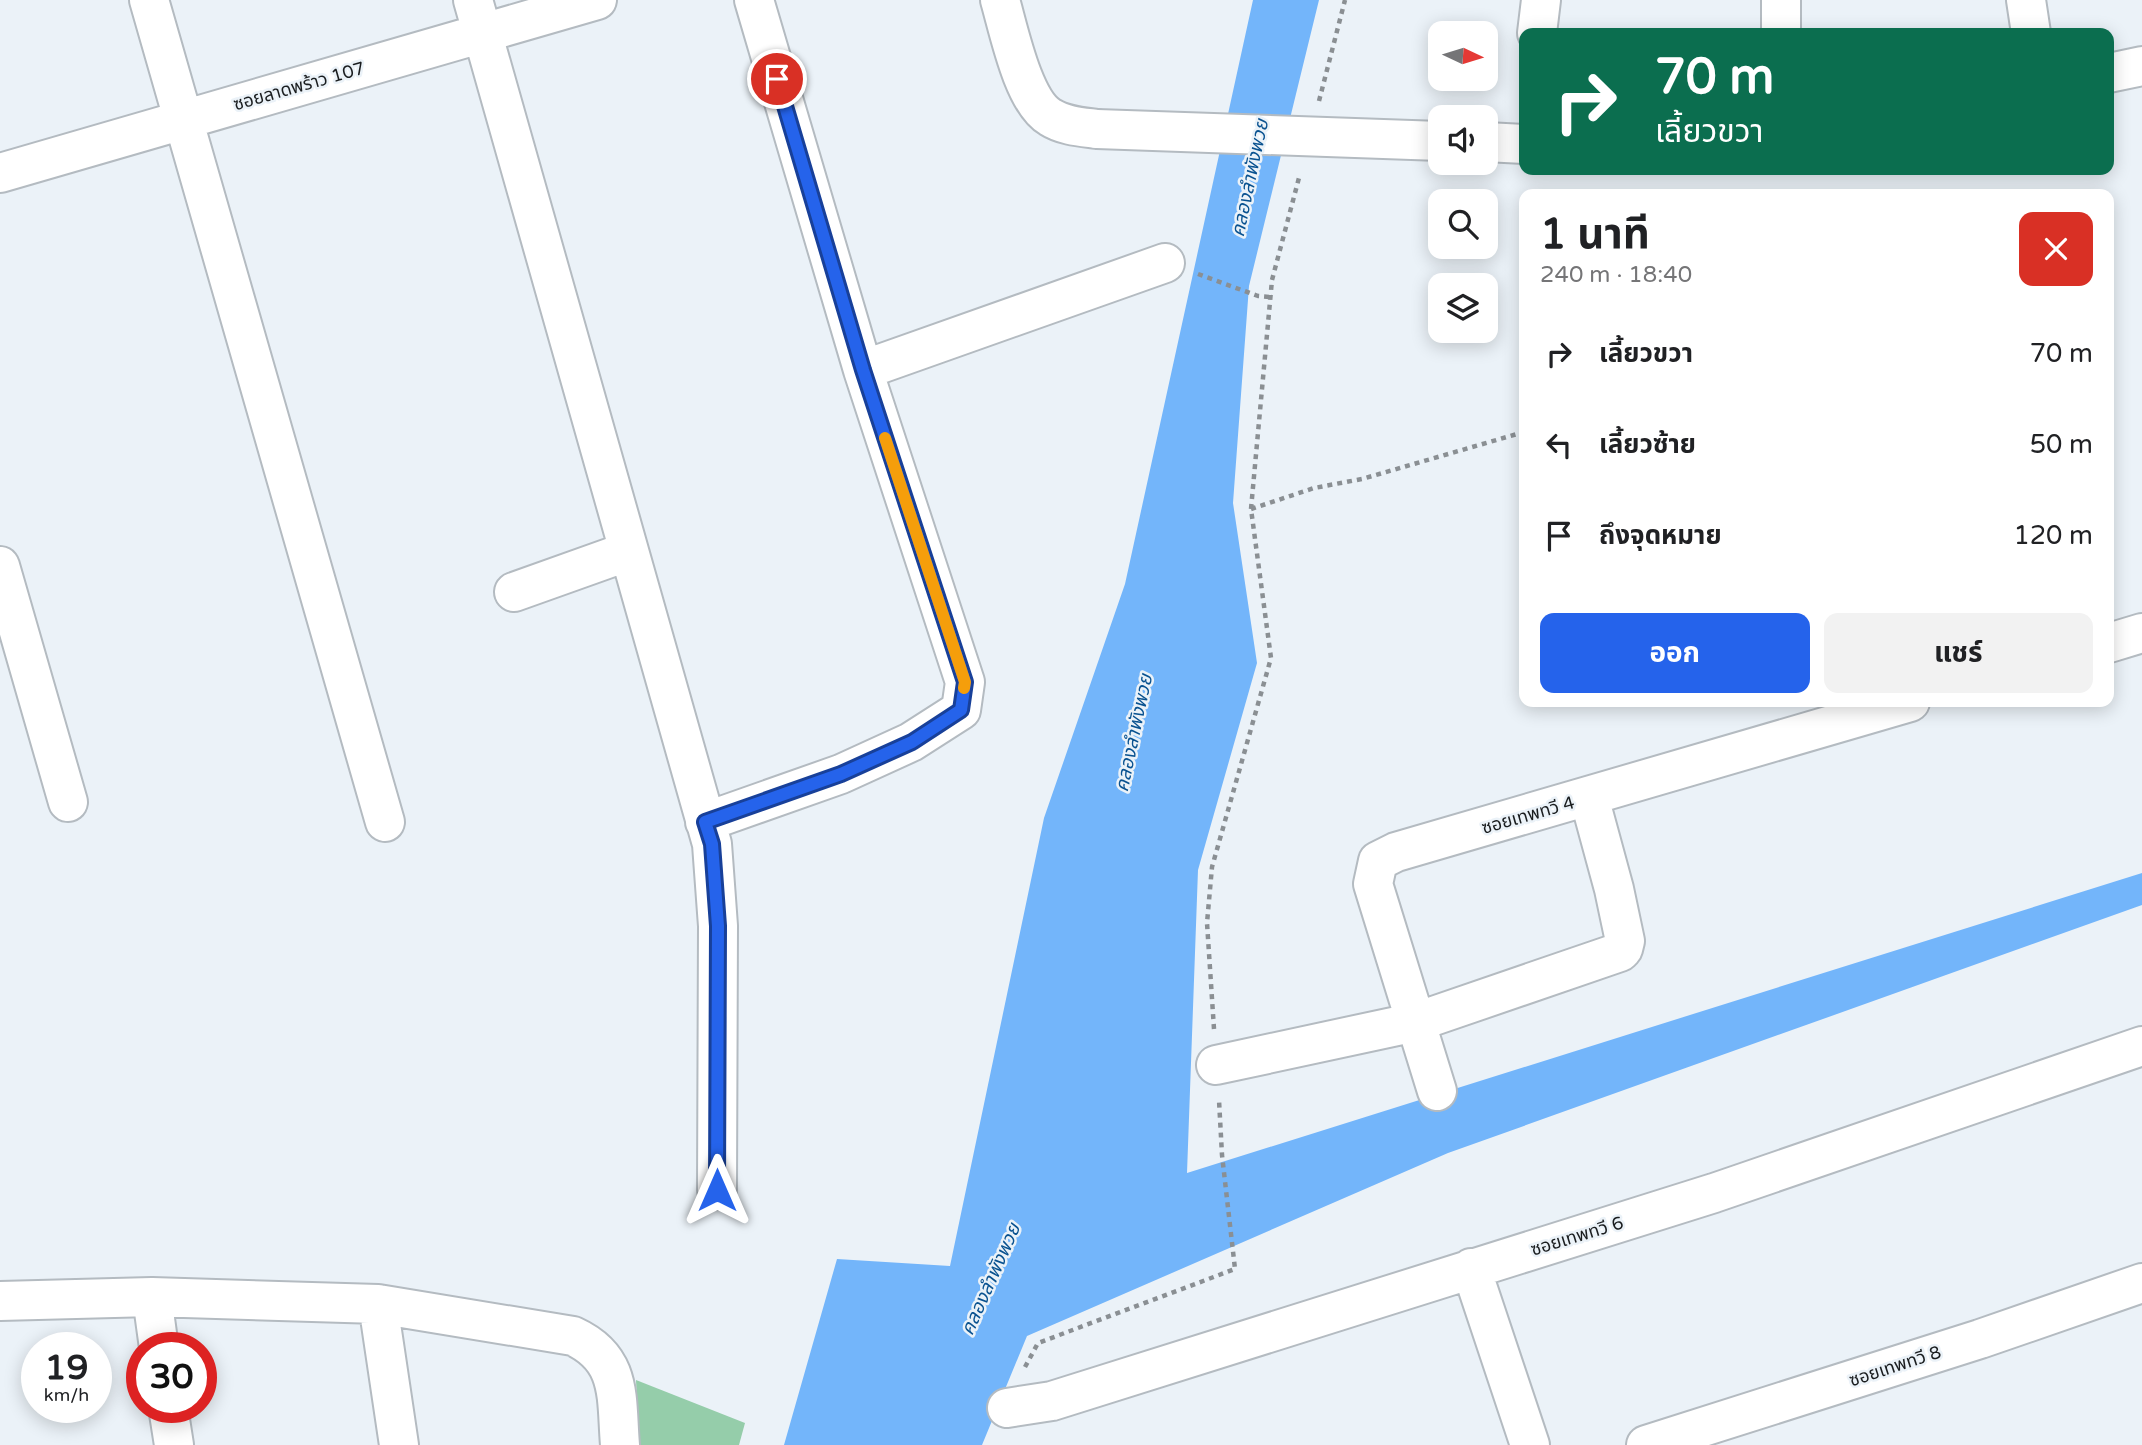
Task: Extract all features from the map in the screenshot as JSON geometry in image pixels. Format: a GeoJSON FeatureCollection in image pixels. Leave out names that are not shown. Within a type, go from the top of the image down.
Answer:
{"type":"FeatureCollection","features":[{"type":"Feature","properties":{"kind":"street"},"geometry":{"type":"LineString","coordinates":[[149,0],[385,822]]}},
{"type":"Feature","properties":{"kind":"street","name":"ซอยลาดพร้าว 107"},"geometry":{"type":"LineString","coordinates":[[0,173],[185,119],[478,16],[597,0]]}},
{"type":"Feature","properties":{"kind":"street"},"geometry":{"type":"LineString","coordinates":[[705,822],[841,774],[912,742],[961,710],[965,682],[863,370],[754,0]]}},
{"type":"Feature","properties":{"kind":"street"},"geometry":{"type":"LineString","coordinates":[[1000,0],[1027,88],[1038,108],[1060,122],[1097,129],[1428,141]]}},
{"type":"Feature","properties":{"kind":"street"},"geometry":{"type":"LineString","coordinates":[[1538,28],[1541,0]]}},
{"type":"Feature","properties":{"kind":"street"},"geometry":{"type":"LineString","coordinates":[[1781,0],[1781,28]]}},
{"type":"Feature","properties":{"kind":"street"},"geometry":{"type":"LineString","coordinates":[[2026,0],[2030,28]]}},
{"type":"Feature","properties":{"kind":"street"},"geometry":{"type":"LineString","coordinates":[[478,16],[712,844],[718,926],[717,1190]]}},
{"type":"Feature","properties":{"kind":"street"},"geometry":{"type":"LineString","coordinates":[[2114,72],[2142,66]]}},
{"type":"Feature","properties":{"kind":"street"},"geometry":{"type":"LineString","coordinates":[[863,370],[1165,263]]}},
{"type":"Feature","properties":{"kind":"street"},"geometry":{"type":"LineString","coordinates":[[513,592],[629,551]]}},
{"type":"Feature","properties":{"kind":"street"},"geometry":{"type":"LineString","coordinates":[[0,566],[13,656],[68,802]]}},
{"type":"Feature","properties":{"kind":"street"},"geometry":{"type":"LineString","coordinates":[[2114,641],[2142,633]]}},
{"type":"Feature","properties":{"kind":"street","name":"ซอยเทพทวี 4"},"geometry":{"type":"LineString","coordinates":[[1437,1091],[1373,884],[1378,861],[1396,852],[1893,707]]}},
{"type":"Feature","properties":{"kind":"street"},"geometry":{"type":"LineString","coordinates":[[1216,1065],[1416,1022],[1620,952],[1625,941],[1589,797]]}},
{"type":"Feature","properties":{"kind":"street","name":"ซอยเทพทวี 6"},"geometry":{"type":"LineString","coordinates":[[1007,1408],[1052,1401],[1714,1193],[2142,1046]]}},
{"type":"Feature","properties":{"kind":"street"},"geometry":{"type":"LineString","coordinates":[[1471,1268],[1530,1445]]}},
{"type":"Feature","properties":{"kind":"street","name":"ซอยเทพทวี 8"},"geometry":{"type":"LineString","coordinates":[[1646,1445],[1967,1343],[2142,1283]]}},
{"type":"Feature","properties":{"kind":"street"},"geometry":{"type":"LineString","coordinates":[[0,1301],[152,1297],[378,1304],[573,1336],[588,1343],[600,1354],[615,1379],[620,1445]]}},
{"type":"Feature","properties":{"kind":"street"},"geometry":{"type":"LineString","coordinates":[[152,1297],[157,1332]]}},
{"type":"Feature","properties":{"kind":"street"},"geometry":{"type":"LineString","coordinates":[[378,1304],[399,1445]]}},
{"type":"Feature","properties":{"kind":"street"},"geometry":{"type":"LineString","coordinates":[[171,1423],[174,1445]]}},
{"type":"Feature","properties":{"kind":"path"},"geometry":{"type":"LineString","coordinates":[[1165,263],[1258,296],[1270,297],[1251,509],[1271,658],[1212,867],[1207,923]]}},
{"type":"Feature","properties":{"kind":"path"},"geometry":{"type":"LineString","coordinates":[[1251,509],[1314,488],[1362,479],[1519,433]]}},
{"type":"Feature","properties":{"kind":"path"},"geometry":{"type":"LineString","coordinates":[[1022,1373],[1038,1343],[1235,1269],[1222,1156]]}},
{"type":"Feature","properties":{"kind":"green space"},"geometry":{"type":"Polygon","coordinates":[[[636,1380],[745,1423],[739,1445],[639,1445],[636,1380]]]}},
{"type":"Feature","properties":{"kind":"water","name":"คลองลำพังพวย"},"geometry":{"type":"Polygon","coordinates":[[[1253,0],[1319,0],[1249,286],[1233,503],[1257,663],[1198,870],[1187,1173],[2142,873],[2142,905],[1448,1153],[1027,1336],[982,1445],[784,1445],[837,1259],[950,1266],[1044,818],[1125,584],[1253,0]]]}},
{"type":"Feature","properties":{"kind":"slow traffic"},"geometry":{"type":"LineString","coordinates":[[885,438],[965,682],[964,688]]}},
{"type":"Feature","properties":{"kind":"route"},"geometry":{"type":"LineString","coordinates":[[717,1190],[718,926],[712,844],[705,822],[841,774],[912,742],[961,710],[965,682],[863,370],[777,79]]}}]}
